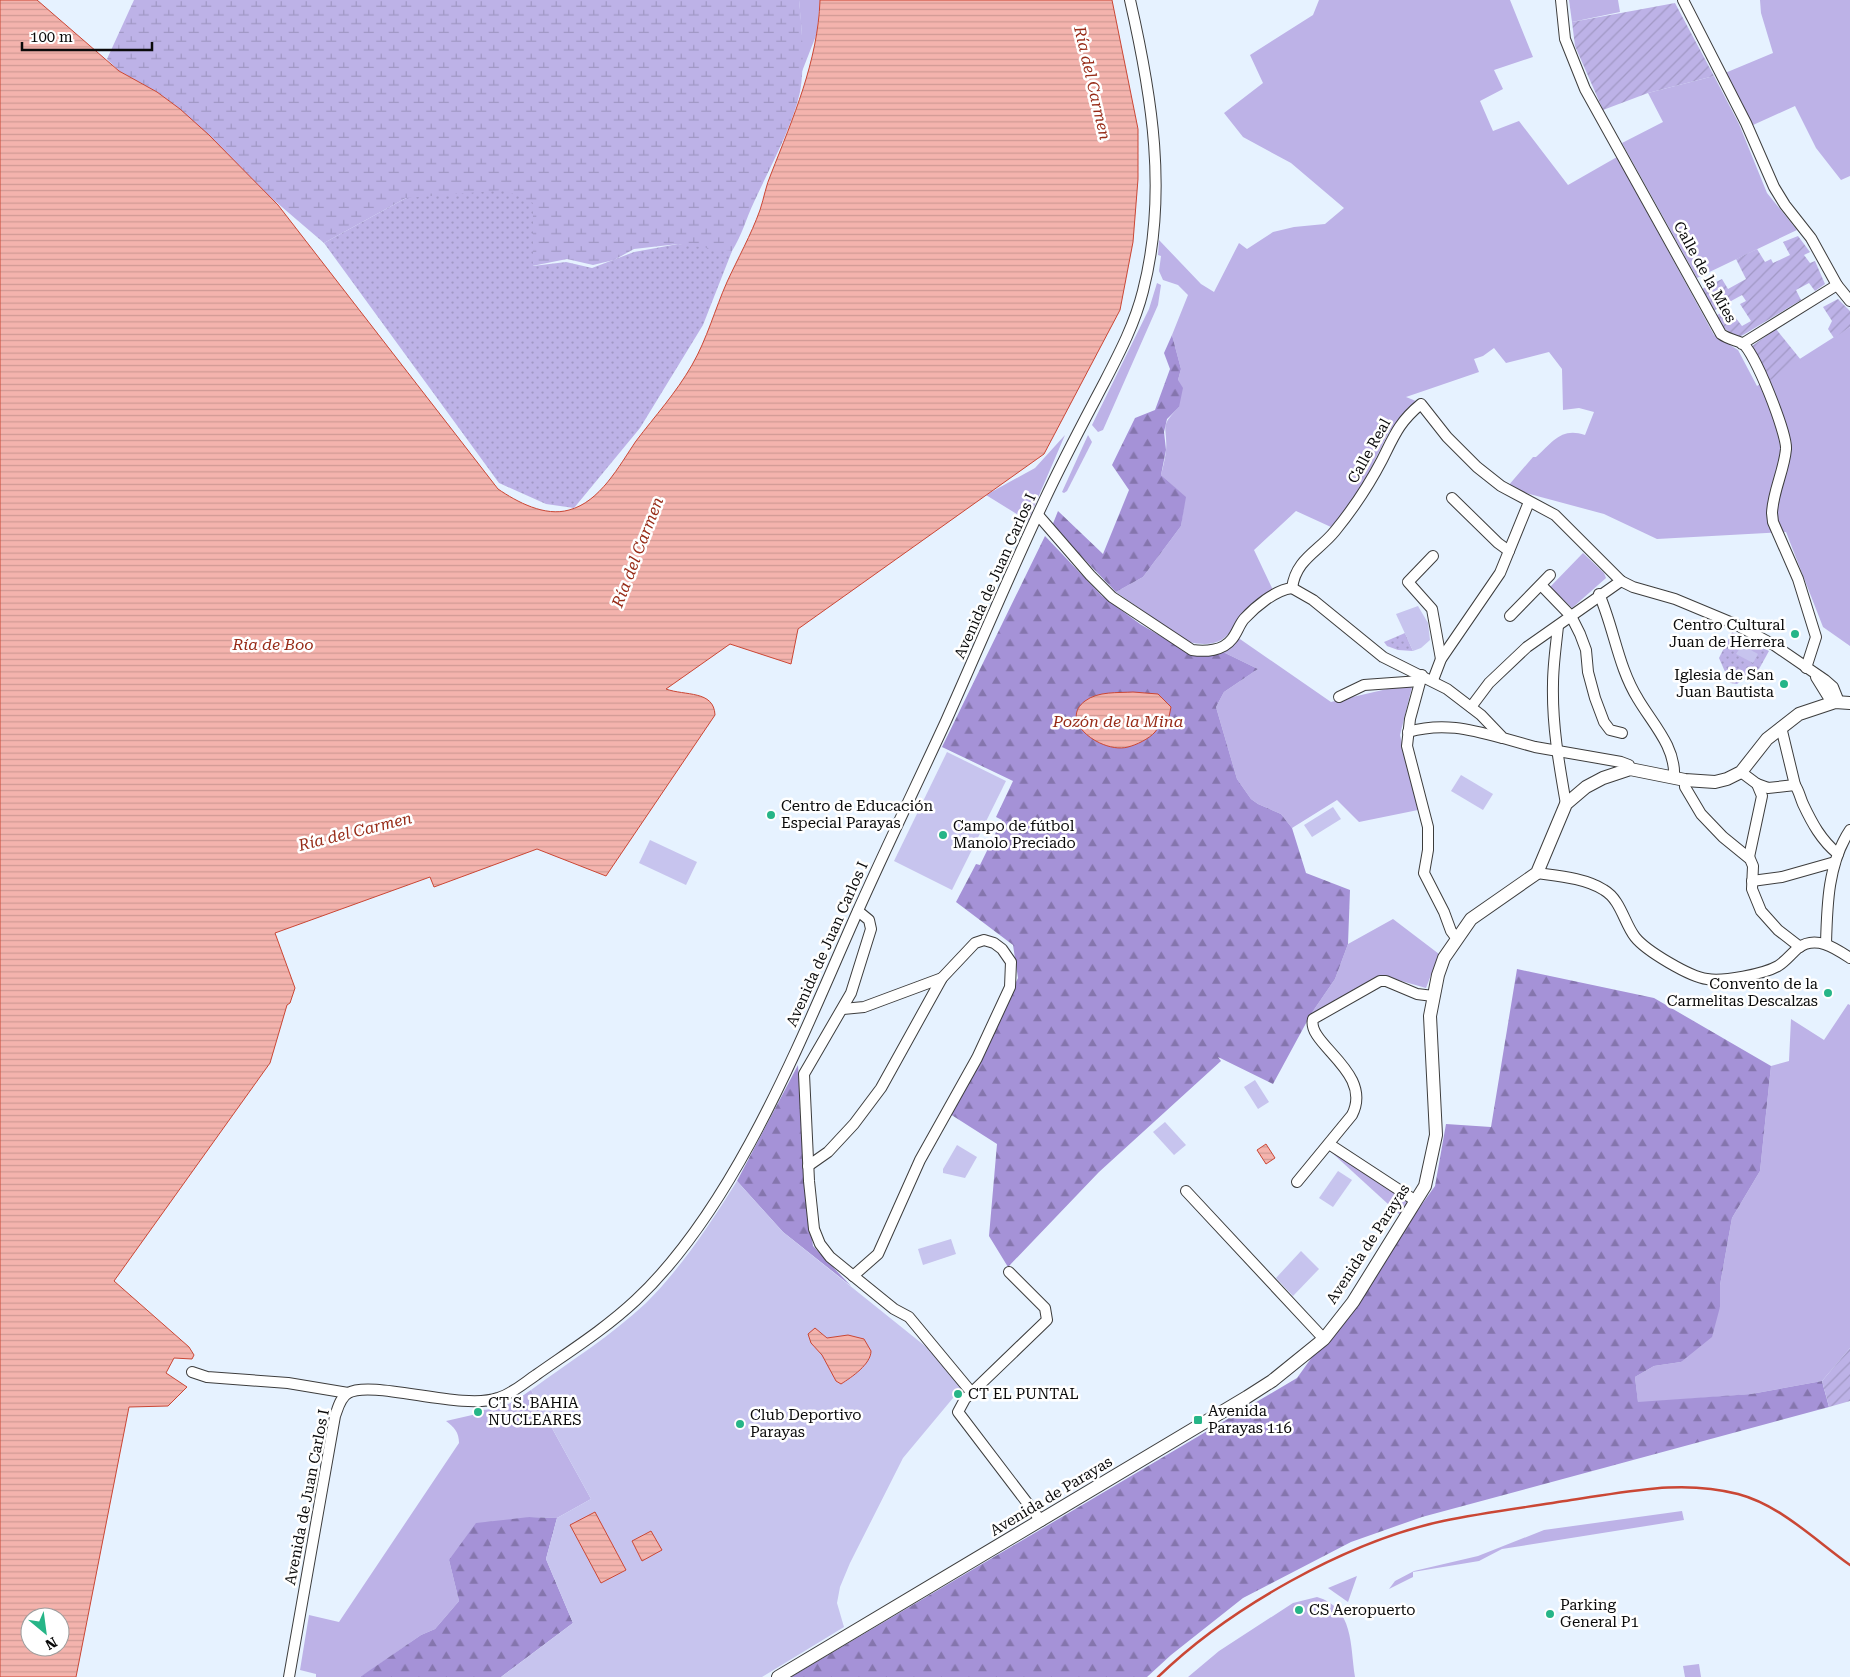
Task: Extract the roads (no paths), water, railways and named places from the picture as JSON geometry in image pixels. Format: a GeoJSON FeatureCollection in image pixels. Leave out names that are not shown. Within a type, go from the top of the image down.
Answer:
{"type":"FeatureCollection","features":[{"type":"Feature","properties":{"kind":"street","name":"Avenida de Juan Carlos I"},"geometry":{"type":"LineString","coordinates":[[289,1677],[335,1416],[342,1399],[348,1393],[356,1390],[378,1390],[445,1399],[495,1400],[514,1390],[588,1340],[636,1300],[670,1264],[699,1224],[745,1150],[816,1008],[858,911],[1038,515],[1132,327],[1143,295],[1149,264],[1154,214],[1156,150],[1149,93],[1130,0]]}},
{"type":"Feature","properties":{"kind":"street","name":"Calle de la Mies"},"geometry":{"type":"LineString","coordinates":[[1561,0],[1565,39],[1585,88],[1721,334],[1731,341],[1742,344],[1749,352],[1764,381],[1786,436],[1786,450],[1772,513],[1773,522],[1798,578],[1816,637],[1810,671]]}},
{"type":"Feature","properties":{"kind":"street"},"geometry":{"type":"LineString","coordinates":[[1683,0],[1693,23],[1746,123],[1774,186],[1785,205],[1818,250],[1836,285],[1850,301]]}},
{"type":"Feature","properties":{"kind":"street"},"geometry":{"type":"LineString","coordinates":[[1742,344],[1836,285]]}},
{"type":"Feature","properties":{"kind":"street","name":"Calle Real"},"geometry":{"type":"LineString","coordinates":[[1292,588],[1298,566],[1334,533],[1357,503],[1396,430],[1408,415],[1421,404],[1446,437],[1477,467],[1501,486],[1555,515],[1621,581],[1632,587],[1675,599],[1735,624],[1774,645],[1833,687],[1842,703]]}},
{"type":"Feature","properties":{"kind":"street"},"geometry":{"type":"LineString","coordinates":[[1452,498],[1498,543],[1509,551]]}},
{"type":"Feature","properties":{"kind":"street"},"geometry":{"type":"LineString","coordinates":[[1433,680],[1441,659],[1500,573],[1529,502]]}},
{"type":"Feature","properties":{"kind":"street"},"geometry":{"type":"LineString","coordinates":[[1038,515],[1090,575],[1112,597],[1192,650],[1203,651],[1225,645],[1232,639],[1244,619],[1277,592],[1292,588],[1313,600],[1383,657],[1421,678]]}},
{"type":"Feature","properties":{"kind":"street"},"geometry":{"type":"LineString","coordinates":[[1433,556],[1408,582],[1432,609],[1441,659]]}},
{"type":"Feature","properties":{"kind":"street"},"geometry":{"type":"LineString","coordinates":[[1510,616],[1550,575]]}},
{"type":"Feature","properties":{"kind":"street"},"geometry":{"type":"LineString","coordinates":[[1471,707],[1503,669],[1527,647],[1599,594],[1621,581]]}},
{"type":"Feature","properties":{"kind":"street"},"geometry":{"type":"LineString","coordinates":[[1541,585],[1571,616],[1584,643],[1589,677],[1598,708],[1610,730],[1622,734]]}},
{"type":"Feature","properties":{"kind":"street"},"geometry":{"type":"LineString","coordinates":[[1599,594],[1608,613],[1630,684],[1674,760],[1679,779],[1701,814],[1723,837],[1749,857],[1753,866],[1753,895],[1761,911],[1778,930],[1800,947]]}},
{"type":"Feature","properties":{"kind":"street"},"geometry":{"type":"LineString","coordinates":[[1558,626],[1553,684],[1554,711],[1556,750],[1566,804]]}},
{"type":"Feature","properties":{"kind":"street","name":"Calle Real"},"geometry":{"type":"LineString","coordinates":[[1810,671],[1824,690],[1842,703]]}},
{"type":"Feature","properties":{"kind":"street"},"geometry":{"type":"LineString","coordinates":[[1421,678],[1408,732],[1408,746],[1428,827],[1428,850],[1424,873],[1456,939]]}},
{"type":"Feature","properties":{"kind":"street"},"geometry":{"type":"LineString","coordinates":[[1339,697],[1364,685],[1421,678],[1433,680],[1471,707],[1503,738]]}},
{"type":"Feature","properties":{"kind":"street"},"geometry":{"type":"LineString","coordinates":[[1816,708],[1823,696],[1824,690]]}},
{"type":"Feature","properties":{"kind":"street"},"geometry":{"type":"LineString","coordinates":[[1842,703],[1816,708],[1799,714],[1767,739],[1742,772],[1727,779],[1715,782],[1679,779],[1630,769],[1603,778],[1586,787],[1566,804],[1537,873],[1585,882],[1603,889],[1618,906],[1630,930],[1642,944],[1670,962],[1706,979],[1727,978],[1769,970],[1785,961],[1800,947],[1814,942],[1826,944],[1850,958]]}},
{"type":"Feature","properties":{"kind":"street"},"geometry":{"type":"LineString","coordinates":[[1408,732],[1435,726],[1477,731],[1556,750],[1621,762],[1629,765],[1630,769]]}},
{"type":"Feature","properties":{"kind":"street"},"geometry":{"type":"LineString","coordinates":[[1781,727],[1795,785],[1812,824],[1836,858]]}},
{"type":"Feature","properties":{"kind":"street"},"geometry":{"type":"LineString","coordinates":[[1742,772],[1757,784],[1761,790],[1762,802],[1749,857]]}},
{"type":"Feature","properties":{"kind":"street"},"geometry":{"type":"LineString","coordinates":[[1757,784],[1768,788],[1795,785]]}},
{"type":"Feature","properties":{"kind":"street"},"geometry":{"type":"LineString","coordinates":[[1826,944],[1830,892],[1836,858],[1850,830]]}},
{"type":"Feature","properties":{"kind":"street"},"geometry":{"type":"LineString","coordinates":[[1752,881],[1759,882],[1796,874],[1836,858]]}},
{"type":"Feature","properties":{"kind":"street","name":"Avenida de Parayas"},"geometry":{"type":"LineString","coordinates":[[778,1677],[1247,1397],[1272,1381],[1324,1339],[1353,1302],[1416,1201],[1430,1171],[1436,1135],[1430,1030],[1433,996],[1444,958],[1471,920],[1537,873]]}},
{"type":"Feature","properties":{"kind":"street"},"geometry":{"type":"LineString","coordinates":[[858,911],[869,920],[871,929],[851,993],[804,1074],[811,1206],[817,1237],[825,1251],[853,1276],[894,1309],[909,1317],[972,1393]]}},
{"type":"Feature","properties":{"kind":"street"},"geometry":{"type":"LineString","coordinates":[[808,1166],[834,1147],[881,1088],[942,978],[978,941],[989,941],[999,946],[1011,962],[1010,987],[977,1058],[920,1160],[878,1254],[853,1276]]}},
{"type":"Feature","properties":{"kind":"street"},"geometry":{"type":"LineString","coordinates":[[843,1009],[864,1007],[942,978]]}},
{"type":"Feature","properties":{"kind":"street"},"geometry":{"type":"LineString","coordinates":[[1297,1182],[1352,1115],[1356,1104],[1356,1092],[1344,1067],[1314,1029],[1313,1019],[1380,981],[1386,980],[1418,994],[1433,996]]}},
{"type":"Feature","properties":{"kind":"street"},"geometry":{"type":"LineString","coordinates":[[1329,1144],[1416,1201]]}},
{"type":"Feature","properties":{"kind":"street"},"geometry":{"type":"LineString","coordinates":[[1186,1191],[1324,1339]]}},
{"type":"Feature","properties":{"kind":"street"},"geometry":{"type":"LineString","coordinates":[[1009,1272],[1045,1308],[1047,1320],[959,1407],[961,1418],[1041,1521]]}},
{"type":"Feature","properties":{"kind":"street"},"geometry":{"type":"LineString","coordinates":[[192,1372],[207,1377],[288,1383],[348,1393]]}},
{"type":"Feature","properties":{"kind":"water","name":"Ría de Boo"},"geometry":{"type":"Polygon","coordinates":[[[0,0],[37,0],[119,71],[157,92],[180,109],[209,135],[278,205],[498,489],[532,507],[550,512],[560,512],[580,506],[608,482],[692,365],[707,334],[727,282],[749,237],[769,178],[796,110],[815,45],[820,0],[1112,0],[1138,129],[1138,179],[1133,242],[1120,310],[1044,454],[798,629],[791,664],[730,644],[666,689],[697,695],[710,701],[715,715],[606,876],[537,849],[434,887],[430,877],[275,933],[295,988],[290,1003],[287,1005],[270,1063],[114,1281],[189,1347],[194,1355],[192,1359],[174,1358],[166,1373],[187,1387],[168,1406],[129,1407],[76,1677],[0,1677],[0,0]]]}},
{"type":"Feature","properties":{"kind":"water","name":"Pozón de la Mina"},"geometry":{"type":"Polygon","coordinates":[[[1133,692],[1158,694],[1171,707],[1169,717],[1162,721],[1155,732],[1146,739],[1128,747],[1107,746],[1096,741],[1080,727],[1076,718],[1078,709],[1085,701],[1102,694],[1133,692]]]}},
{"type":"Feature","properties":{"kind":"water"},"geometry":{"type":"Polygon","coordinates":[[[1266,1144],[1275,1158],[1266,1164],[1257,1150],[1266,1144]]]}},
{"type":"Feature","properties":{"kind":"water"},"geometry":{"type":"Polygon","coordinates":[[[815,1328],[827,1338],[848,1335],[864,1339],[871,1351],[868,1361],[860,1370],[841,1384],[836,1381],[822,1355],[811,1343],[808,1334],[815,1328]]]}},
{"type":"Feature","properties":{"kind":"water"},"geometry":{"type":"Polygon","coordinates":[[[595,1512],[626,1570],[601,1583],[570,1525],[595,1512]]]}},
{"type":"Feature","properties":{"kind":"water"},"geometry":{"type":"Polygon","coordinates":[[[651,1531],[662,1550],[642,1561],[632,1541],[651,1531]]]}},
{"type":"Feature","properties":{"kind":"waterway"},"geometry":{"type":"LineString","coordinates":[[1158,1677],[1219,1626],[1291,1581],[1329,1561],[1406,1531],[1443,1521],[1491,1512],[1654,1488],[1696,1487],[1717,1490],[1738,1494],[1768,1506],[1797,1524],[1850,1565]]}},
{"type":"Feature","properties":{"kind":"place","name":"Centro Cultural Juan de Herrera"},"geometry":{"type":"Point","coordinates":[1795,634]}},
{"type":"Feature","properties":{"kind":"place","name":"Iglesia de San Juan Bautista"},"geometry":{"type":"Point","coordinates":[1784,684]}},
{"type":"Feature","properties":{"kind":"place","name":"Centro de Educación Especial Parayas"},"geometry":{"type":"Point","coordinates":[771,815]}},
{"type":"Feature","properties":{"kind":"place","name":"Campo de fútbol Manolo Preciado"},"geometry":{"type":"Point","coordinates":[943,835]}},
{"type":"Feature","properties":{"kind":"place","name":"Convento de la Carmelitas Descalzas"},"geometry":{"type":"Point","coordinates":[1828,993]}},
{"type":"Feature","properties":{"kind":"place","name":"CT EL PUNTAL"},"geometry":{"type":"Point","coordinates":[958,1394]}},
{"type":"Feature","properties":{"kind":"place","name":"CT S. BAHIA NUCLEARES"},"geometry":{"type":"Point","coordinates":[478,1412]}},
{"type":"Feature","properties":{"kind":"place","name":"Avenida Parayas 116"},"geometry":{"type":"Point","coordinates":[1198,1420]}},
{"type":"Feature","properties":{"kind":"place","name":"Club Deportivo Parayas"},"geometry":{"type":"Point","coordinates":[740,1424]}},
{"type":"Feature","properties":{"kind":"place","name":"CS Aeropuerto"},"geometry":{"type":"Point","coordinates":[1299,1610]}},
{"type":"Feature","properties":{"kind":"place","name":"Parking General P1"},"geometry":{"type":"Point","coordinates":[1550,1614]}},
{"type":"Feature","properties":{"kind":"water label","name":"Ría del Carmen"},"geometry":{"type":"Point","coordinates":[1093,83]}},
{"type":"Feature","properties":{"kind":"water label","name":"Ría del Carmen"},"geometry":{"type":"Point","coordinates":[637,552]}},
{"type":"Feature","properties":{"kind":"water label","name":"Ría del Carmen"},"geometry":{"type":"Point","coordinates":[355,831]}}]}
